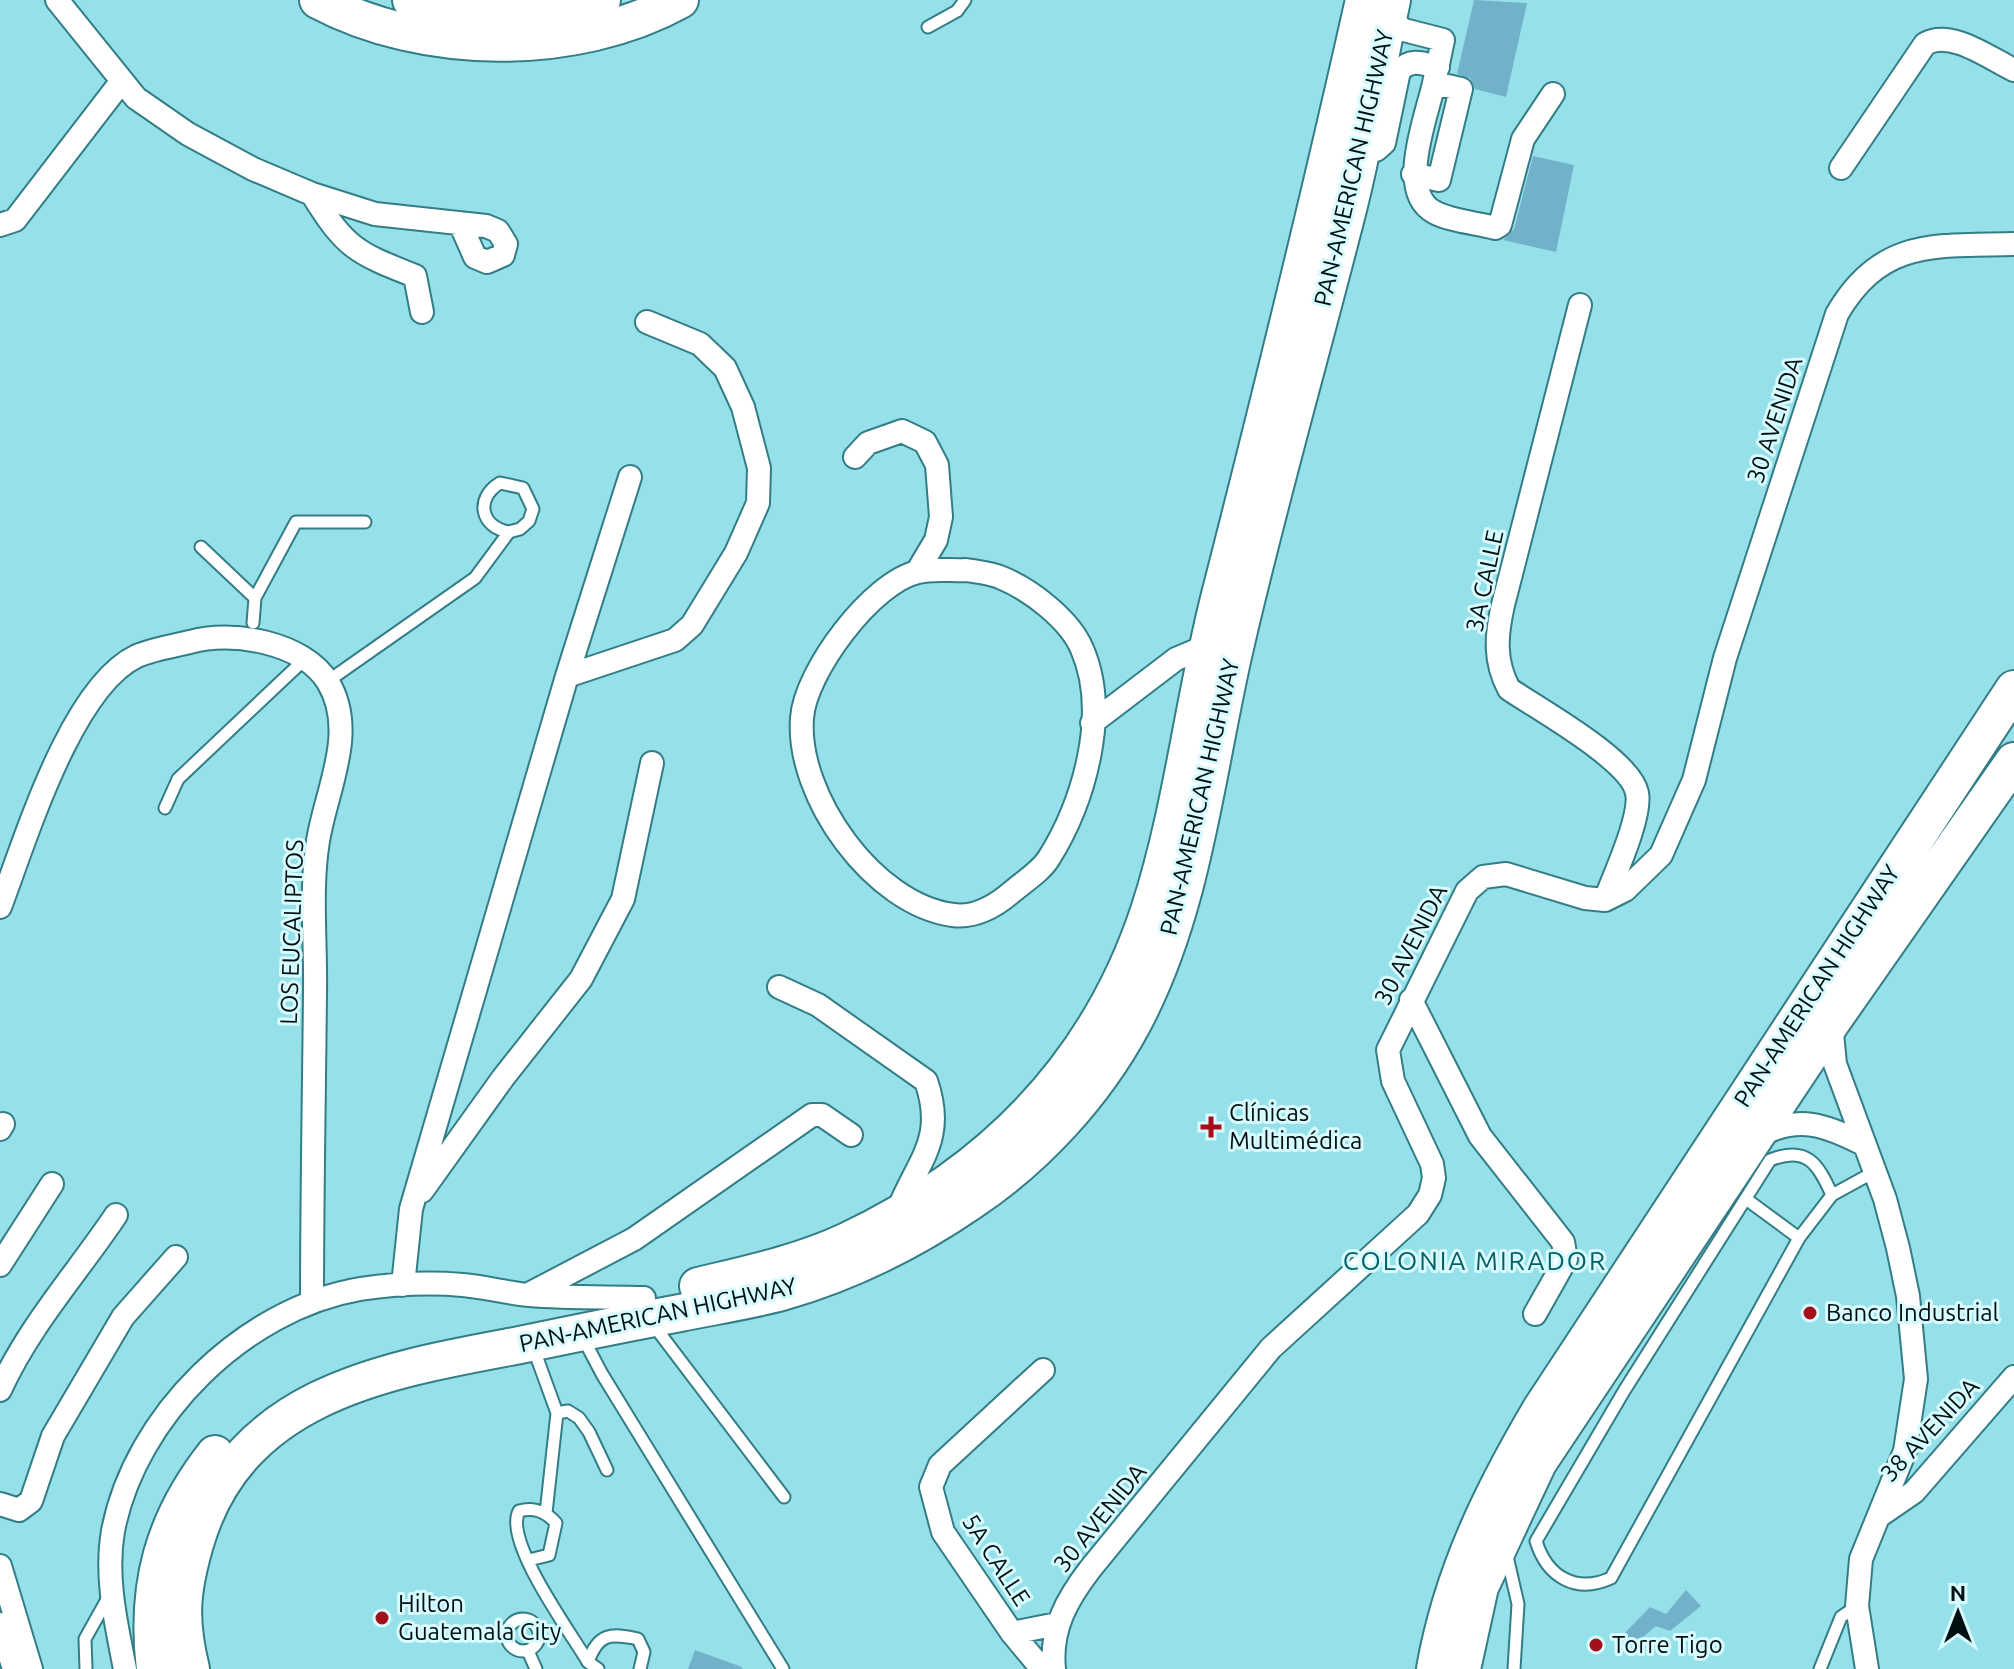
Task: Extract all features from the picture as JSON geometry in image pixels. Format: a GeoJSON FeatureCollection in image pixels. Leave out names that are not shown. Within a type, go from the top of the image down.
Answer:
{"type":"FeatureCollection","features":[{"type":"Feature","properties":{"kind":"highway"},"geometry":{"type":"LineString","coordinates":[[318,0],[371,23],[407,34],[436,40],[492,43],[591,31],[630,20],[680,0]]}},
{"type":"Feature","properties":{"kind":"highway"},"geometry":{"type":"LineString","coordinates":[[411,0],[460,11],[577,3]]}},
{"type":"Feature","properties":{"kind":"highway","name":"PAN-AMERICAN HIGHWAY"},"geometry":{"type":"LineString","coordinates":[[155,1669],[150,1628],[154,1583],[181,1500],[243,1423],[273,1399],[342,1362],[374,1351],[647,1309],[779,1293],[839,1273],[893,1248],[971,1202],[1048,1137],[1102,1074],[1134,1020],[1175,917],[1197,830],[1238,632],[1362,148],[1392,64],[1381,6]]}},
{"type":"Feature","properties":{"kind":"highway","name":"PAN-AMERICAN HIGHWAY"},"geometry":{"type":"LineString","coordinates":[[191,1669],[181,1609],[185,1580],[204,1512],[260,1436],[328,1392],[405,1367],[580,1332],[846,1241],[897,1213],[928,1180],[1027,1118],[1077,1058],[1121,984],[1161,868],[1207,646],[1304,265],[1381,6]]}},
{"type":"Feature","properties":{"kind":"highway","name":"PAN-AMERICAN HIGHWAY"},"geometry":{"type":"LineString","coordinates":[[1435,1669],[1462,1562],[1479,1521],[1512,1458],[2014,689]]}},
{"type":"Feature","properties":{"kind":"highway"},"geometry":{"type":"LineString","coordinates":[[2010,768],[1989,771],[1985,756],[2014,707]]}},
{"type":"Feature","properties":{"kind":"highway","name":"PAN-AMERICAN HIGHWAY"},"geometry":{"type":"LineString","coordinates":[[1462,1669],[1480,1587],[1538,1463],[1831,1023],[2010,768]]}},
{"type":"Feature","properties":{"kind":"highway"},"geometry":{"type":"LineString","coordinates":[[1917,903],[1918,878],[1962,813],[1955,798],[1940,799]]}},
{"type":"Feature","properties":{"kind":"street"},"geometry":{"type":"LineString","coordinates":[[57,0],[136,98],[188,134],[253,169],[312,194],[375,214],[460,223]]}},
{"type":"Feature","properties":{"kind":"street"},"geometry":{"type":"LineString","coordinates":[[1381,6],[1404,30],[1443,40],[1413,174],[1420,198],[1434,212],[1495,228],[1500,225],[1523,139],[1553,94]]}},
{"type":"Feature","properties":{"kind":"street"},"geometry":{"type":"LineString","coordinates":[[1841,168],[1925,44],[1935,38],[1952,40],[2014,70]]}},
{"type":"Feature","properties":{"kind":"street"},"geometry":{"type":"LineString","coordinates":[[1392,64],[1415,61],[1436,75]]}},
{"type":"Feature","properties":{"kind":"street"},"geometry":{"type":"LineString","coordinates":[[0,225],[15,220],[121,82]]}},
{"type":"Feature","properties":{"kind":"street"},"geometry":{"type":"LineString","coordinates":[[312,194],[330,223],[359,254],[415,276],[422,312]]}},
{"type":"Feature","properties":{"kind":"street","name":"30 AVENIDA"},"geometry":{"type":"LineString","coordinates":[[1054,1669],[1052,1644],[1057,1624],[1074,1589],[1271,1348],[1401,1231],[1430,1195],[1434,1178],[1432,1164],[1390,1068],[1388,1050],[1467,891],[1483,877],[1496,874],[1518,876],[1585,898],[1605,900],[1625,890],[1661,855],[1694,780],[1725,658],[1837,314],[1853,285],[1876,267],[1922,247],[2014,244]]}},
{"type":"Feature","properties":{"kind":"street","name":"3A CALLE"},"geometry":{"type":"LineString","coordinates":[[1580,305],[1501,615],[1496,653],[1499,671],[1509,689],[1624,769],[1638,794],[1633,820],[1605,900]]}},
{"type":"Feature","properties":{"kind":"street"},"geometry":{"type":"LineString","coordinates":[[567,676],[675,640],[684,633],[736,553],[758,503],[759,468],[743,407],[725,368],[700,344],[647,322]]}},
{"type":"Feature","properties":{"kind":"street"},"geometry":{"type":"LineString","coordinates":[[855,457],[868,443],[902,431],[925,442],[937,465],[941,517],[936,540],[917,572]]}},
{"type":"Feature","properties":{"kind":"street"},"geometry":{"type":"LineString","coordinates":[[403,1285],[411,1209],[567,676],[630,477]]}},
{"type":"Feature","properties":{"kind":"street"},"geometry":{"type":"LineString","coordinates":[[966,570],[1001,577],[1033,596],[1081,646],[1090,671],[1092,723],[1083,780],[1073,811],[1048,861],[1001,902],[981,912],[956,916],[930,909],[881,883],[824,810],[806,752],[802,718],[822,660],[850,623],[892,585],[917,572],[966,570]]}},
{"type":"Feature","properties":{"kind":"street"},"geometry":{"type":"LineString","coordinates":[[0,907],[62,747],[92,695],[135,657],[198,639],[252,632],[305,659],[328,681]]}},
{"type":"Feature","properties":{"kind":"street"},"geometry":{"type":"LineString","coordinates":[[1092,723],[1176,659],[1207,646]]}},
{"type":"Feature","properties":{"kind":"street","name":"LOS EUCALIPTOS"},"geometry":{"type":"LineString","coordinates":[[312,1302],[317,843],[342,743],[328,681]]}},
{"type":"Feature","properties":{"kind":"street"},"geometry":{"type":"LineString","coordinates":[[411,1209],[503,1078],[529,1050],[581,979],[623,899],[652,763]]}},
{"type":"Feature","properties":{"kind":"street"},"geometry":{"type":"LineString","coordinates":[[779,987],[818,1005],[926,1081],[933,1101],[928,1180]]}},
{"type":"Feature","properties":{"kind":"street"},"geometry":{"type":"LineString","coordinates":[[1411,1000],[1480,1136],[1563,1242],[1566,1259],[1535,1314]]}},
{"type":"Feature","properties":{"kind":"street"},"geometry":{"type":"LineString","coordinates":[[1831,1023],[1835,1064],[1885,1199],[1908,1296],[1916,1379],[1905,1451],[1861,1559],[1857,1606],[1867,1669]]}},
{"type":"Feature","properties":{"kind":"street"},"geometry":{"type":"LineString","coordinates":[[527,1295],[634,1239],[812,1115],[822,1115],[851,1135]]}},
{"type":"Feature","properties":{"kind":"street"},"geometry":{"type":"LineString","coordinates":[[1753,1138],[1779,1125],[1799,1122],[1832,1128],[1863,1144]]}},
{"type":"Feature","properties":{"kind":"street"},"geometry":{"type":"LineString","coordinates":[[0,1265],[52,1184]]}},
{"type":"Feature","properties":{"kind":"street"},"geometry":{"type":"LineString","coordinates":[[0,1390],[36,1322],[72,1281],[116,1215]]}},
{"type":"Feature","properties":{"kind":"street"},"geometry":{"type":"LineString","coordinates":[[0,1504],[19,1510],[31,1501],[53,1436],[123,1317],[176,1257]]}},
{"type":"Feature","properties":{"kind":"street"},"geometry":{"type":"LineString","coordinates":[[125,1669],[110,1593],[113,1534],[125,1485],[147,1440],[177,1399],[211,1367],[284,1314],[312,1302],[359,1289],[403,1285],[462,1285],[647,1309]]}},
{"type":"Feature","properties":{"kind":"street","name":"5A CALLE"},"geometry":{"type":"LineString","coordinates":[[1042,1669],[1012,1633],[943,1532],[931,1487],[940,1465],[1043,1370]]}},
{"type":"Feature","properties":{"kind":"street","name":"38 AVENIDA"},"geometry":{"type":"LineString","coordinates":[[1881,1515],[1914,1492],[2014,1377]]}},
{"type":"Feature","properties":{"kind":"street"},"geometry":{"type":"LineString","coordinates":[[0,1566],[31,1669]]}},
{"type":"Feature","properties":{"kind":"street"},"geometry":{"type":"LineString","coordinates":[[0,1624],[14,1669]]}},
{"type":"Feature","properties":{"kind":"street"},"geometry":{"type":"LineString","coordinates":[[1012,1633],[1057,1624]]}},
{"type":"Feature","properties":{"kind":"lane"},"geometry":{"type":"LineString","coordinates":[[928,27],[957,11],[965,0]]}},
{"type":"Feature","properties":{"kind":"lane"},"geometry":{"type":"LineString","coordinates":[[328,681],[475,578],[509,532],[520,529],[529,521],[533,509],[523,488],[500,483],[484,500],[483,512],[488,523],[497,530],[509,532]]}},
{"type":"Feature","properties":{"kind":"lane"},"geometry":{"type":"LineString","coordinates":[[252,632],[255,598],[296,522],[365,522]]}},
{"type":"Feature","properties":{"kind":"lane"},"geometry":{"type":"LineString","coordinates":[[201,547],[255,598]]}},
{"type":"Feature","properties":{"kind":"lane"},"geometry":{"type":"LineString","coordinates":[[165,808],[178,779],[305,659]]}},
{"type":"Feature","properties":{"kind":"lane"},"geometry":{"type":"LineString","coordinates":[[1832,1195],[1821,1170],[1805,1156],[1788,1153],[1770,1160],[1624,1391],[1536,1541],[1542,1559],[1564,1579],[1592,1587],[1611,1578],[1799,1238],[1832,1195],[1874,1172]]}},
{"type":"Feature","properties":{"kind":"lane"},"geometry":{"type":"LineString","coordinates":[[1746,1199],[1799,1238]]}},
{"type":"Feature","properties":{"kind":"lane"},"geometry":{"type":"LineString","coordinates":[[647,1309],[784,1497]]}},
{"type":"Feature","properties":{"kind":"lane"},"geometry":{"type":"LineString","coordinates":[[580,1332],[602,1374],[783,1669]]}},
{"type":"Feature","properties":{"kind":"lane"},"geometry":{"type":"LineString","coordinates":[[532,1342],[557,1413],[546,1513]]}},
{"type":"Feature","properties":{"kind":"lane"},"geometry":{"type":"LineString","coordinates":[[557,1413],[568,1411],[579,1418],[607,1470]]}},
{"type":"Feature","properties":{"kind":"lane"},"geometry":{"type":"LineString","coordinates":[[529,1560],[549,1555],[556,1523],[546,1513],[529,1508],[519,1511],[515,1529],[536,1578],[593,1665]]}},
{"type":"Feature","properties":{"kind":"lane"},"geometry":{"type":"LineString","coordinates":[[1501,1537],[1518,1604],[1514,1669]]}},
{"type":"Feature","properties":{"kind":"lane"},"geometry":{"type":"LineString","coordinates":[[86,1669],[85,1639],[110,1593]]}},
{"type":"Feature","properties":{"kind":"lane"},"geometry":{"type":"LineString","coordinates":[[1820,1669],[1841,1617],[1857,1606]]}},
{"type":"Feature","properties":{"kind":"lane"},"geometry":{"type":"LineString","coordinates":[[593,1665],[599,1639],[611,1633],[638,1639],[644,1652],[640,1669]]}},
{"type":"Feature","properties":{"kind":"lane"},"geometry":{"type":"LineString","coordinates":[[528,1651],[536,1669]]}},
{"type":"Feature","properties":{"kind":"building"},"geometry":{"type":"Polygon","coordinates":[[[1474,0],[1527,3],[1506,97],[1475,89],[1470,78],[1457,74],[1474,0]]]}},
{"type":"Feature","properties":{"kind":"building"},"geometry":{"type":"Polygon","coordinates":[[[1533,156],[1574,165],[1556,252],[1503,240],[1514,229],[1533,156]]]}},
{"type":"Feature","properties":{"kind":"building"},"geometry":{"type":"Polygon","coordinates":[[[1686,1590],[1701,1606],[1670,1631],[1656,1626],[1637,1642],[1621,1637],[1650,1607],[1666,1614],[1686,1590]]]}},
{"type":"Feature","properties":{"kind":"building"},"geometry":{"type":"Polygon","coordinates":[[[695,1650],[742,1667],[742,1669],[688,1669],[695,1650]]]}},
{"type":"Feature","properties":{"kind":"place","name":"Clínicas Multimédica"},"geometry":{"type":"Point","coordinates":[1211,1127]}},
{"type":"Feature","properties":{"kind":"place","name":"Banco Industrial"},"geometry":{"type":"Point","coordinates":[1810,1313]}},
{"type":"Feature","properties":{"kind":"place","name":"Hilton Guatemala City"},"geometry":{"type":"Point","coordinates":[382,1618]}},
{"type":"Feature","properties":{"kind":"place","name":"Torre Tigo"},"geometry":{"type":"Point","coordinates":[1596,1645]}},
{"type":"Feature","properties":{"kind":"district","name":"COLONIA MIRADOR"},"geometry":{"type":"Point","coordinates":[1475,1261]}}]}
